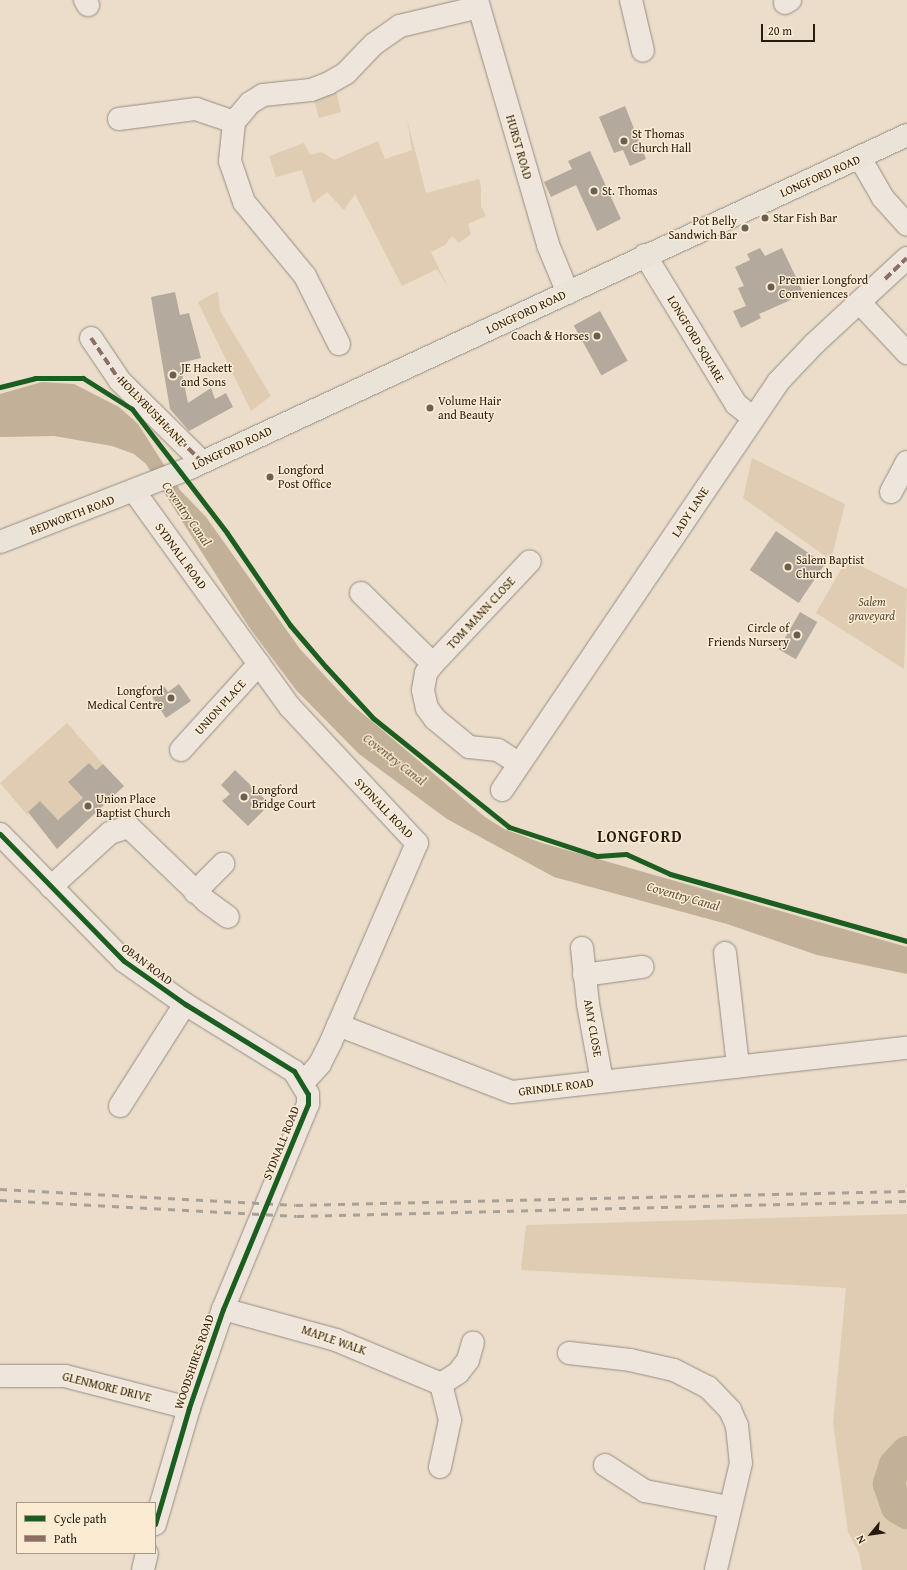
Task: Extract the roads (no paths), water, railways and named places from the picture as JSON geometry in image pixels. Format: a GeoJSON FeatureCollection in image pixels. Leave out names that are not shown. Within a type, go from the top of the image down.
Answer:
{"type":"FeatureCollection","features":[{"type":"Feature","properties":{"kind":"main road","name":"LONGFORD ROAD"},"geometry":{"type":"LineString","coordinates":[[139,489],[196,465],[907,135]]}},
{"type":"Feature","properties":{"kind":"main road","name":"BEDWORTH ROAD"},"geometry":{"type":"LineString","coordinates":[[0,542],[139,489]]}},
{"type":"Feature","properties":{"kind":"street"},"geometry":{"type":"LineString","coordinates":[[631,0],[643,51]]}},
{"type":"Feature","properties":{"kind":"street"},"geometry":{"type":"LineString","coordinates":[[339,344],[305,276],[244,202],[230,161],[234,122],[250,103],[264,95],[311,90],[329,83],[346,73],[374,44],[400,26],[478,4]]}},
{"type":"Feature","properties":{"kind":"street","name":"HURST ROAD"},"geometry":{"type":"LineString","coordinates":[[478,4],[548,245],[568,293]]}},
{"type":"Feature","properties":{"kind":"street"},"geometry":{"type":"LineString","coordinates":[[120,119],[196,109],[234,122]]}},
{"type":"Feature","properties":{"kind":"street"},"geometry":{"type":"LineString","coordinates":[[860,158],[883,198],[907,225]]}},
{"type":"Feature","properties":{"kind":"street","name":"LONGFORD SQUARE"},"geometry":{"type":"LineString","coordinates":[[645,256],[736,404],[752,417]]}},
{"type":"Feature","properties":{"kind":"street","name":"LADY LANE"},"geometry":{"type":"LineString","coordinates":[[502,790],[518,763],[752,417],[804,352],[860,303],[907,258]]}},
{"type":"Feature","properties":{"kind":"street"},"geometry":{"type":"LineString","coordinates":[[860,303],[907,353]]}},
{"type":"Feature","properties":{"kind":"street","name":"HOLLYBUSH LANE"},"geometry":{"type":"LineString","coordinates":[[92,338],[120,381],[196,465]]}},
{"type":"Feature","properties":{"kind":"street","name":"SYDNALL ROAD"},"geometry":{"type":"LineString","coordinates":[[139,489],[259,664],[295,712],[417,843],[320,1064],[304,1082],[308,1104],[265,1210]]}},
{"type":"Feature","properties":{"kind":"street","name":"TOM MANN CLOSE"},"geometry":{"type":"LineString","coordinates":[[518,763],[498,750],[469,747],[435,719],[427,708],[423,690],[426,673],[433,664],[530,561]]}},
{"type":"Feature","properties":{"kind":"street"},"geometry":{"type":"LineString","coordinates":[[361,593],[433,664]]}},
{"type":"Feature","properties":{"kind":"street","name":"UNION PLACE"},"geometry":{"type":"LineString","coordinates":[[181,750],[259,664]]}},
{"type":"Feature","properties":{"kind":"street"},"geometry":{"type":"LineString","coordinates":[[51,887],[110,833],[124,827],[137,833],[195,892],[228,917]]}},
{"type":"Feature","properties":{"kind":"street","name":"OBAN ROAD"},"geometry":{"type":"LineString","coordinates":[[0,834],[124,961],[185,1004],[245,1038],[294,1071],[304,1082]]}},
{"type":"Feature","properties":{"kind":"street"},"geometry":{"type":"LineString","coordinates":[[195,892],[223,864]]}},
{"type":"Feature","properties":{"kind":"street","name":"AMY CLOSE"},"geometry":{"type":"LineString","coordinates":[[582,948],[584,975],[602,1081]]}},
{"type":"Feature","properties":{"kind":"street"},"geometry":{"type":"LineString","coordinates":[[725,953],[738,1066]]}},
{"type":"Feature","properties":{"kind":"street"},"geometry":{"type":"LineString","coordinates":[[584,975],[642,967]]}},
{"type":"Feature","properties":{"kind":"street"},"geometry":{"type":"LineString","coordinates":[[120,1106],[185,1004]]}},
{"type":"Feature","properties":{"kind":"street","name":"GRINDLE ROAD"},"geometry":{"type":"LineString","coordinates":[[338,1025],[504,1090],[602,1081],[907,1048]]}},
{"type":"Feature","properties":{"kind":"street","name":"WOODSHIRES ROAD"},"geometry":{"type":"LineString","coordinates":[[156,1521],[189,1408],[223,1309],[265,1210]]}},
{"type":"Feature","properties":{"kind":"street","name":"MAPLE WALK"},"geometry":{"type":"LineString","coordinates":[[223,1309],[336,1340],[440,1384]]}},
{"type":"Feature","properties":{"kind":"street"},"geometry":{"type":"LineString","coordinates":[[440,1467],[450,1420],[440,1384],[458,1373],[468,1360],[473,1343]]}},
{"type":"Feature","properties":{"kind":"street"},"geometry":{"type":"LineString","coordinates":[[569,1354],[630,1360],[674,1370],[720,1397],[737,1426],[741,1444],[741,1463],[728,1507],[716,1570]]}},
{"type":"Feature","properties":{"kind":"street","name":"GLENMORE DRIVE"},"geometry":{"type":"LineString","coordinates":[[0,1376],[36,1373],[65,1376],[189,1408]]}},
{"type":"Feature","properties":{"kind":"street"},"geometry":{"type":"LineString","coordinates":[[605,1465],[645,1491],[728,1507]]}},
{"type":"Feature","properties":{"kind":"street"},"geometry":{"type":"LineString","coordinates":[[143,1570],[147,1554]]}},
{"type":"Feature","properties":{"kind":"water","name":"Coventry Canal"},"geometry":{"type":"Polygon","coordinates":[[[42,382],[74,384],[119,407],[138,424],[180,490],[206,517],[300,649],[349,702],[485,817],[504,829],[542,843],[907,947],[907,974],[817,955],[727,924],[554,877],[447,819],[359,754],[296,690],[249,627],[146,464],[134,454],[112,446],[54,436],[0,437],[0,394],[42,382]]]}},
{"type":"Feature","properties":{"kind":"waterway"},"geometry":{"type":"LineString","coordinates":[[907,1452],[895,1465],[889,1484],[897,1507],[907,1513]]}},
{"type":"Feature","properties":{"kind":"railway"},"geometry":{"type":"LineString","coordinates":[[0,1189],[296,1205],[907,1191]]}},
{"type":"Feature","properties":{"kind":"railway"},"geometry":{"type":"LineString","coordinates":[[0,1200],[297,1216],[907,1201]]}},
{"type":"Feature","properties":{"kind":"place","name":"St Thomas Church Hall"},"geometry":{"type":"Point","coordinates":[624,141]}},
{"type":"Feature","properties":{"kind":"place","name":"St. Thomas"},"geometry":{"type":"Point","coordinates":[594,191]}},
{"type":"Feature","properties":{"kind":"place","name":"Star Fish Bar"},"geometry":{"type":"Point","coordinates":[765,218]}},
{"type":"Feature","properties":{"kind":"place","name":"Pot Belly Sandwich Bar"},"geometry":{"type":"Point","coordinates":[745,228]}},
{"type":"Feature","properties":{"kind":"place","name":"Premier Longford Conveniences"},"geometry":{"type":"Point","coordinates":[771,287]}},
{"type":"Feature","properties":{"kind":"place","name":"Coach & Horses"},"geometry":{"type":"Point","coordinates":[597,336]}},
{"type":"Feature","properties":{"kind":"place","name":"JE Hackett and Sons"},"geometry":{"type":"Point","coordinates":[173,375]}},
{"type":"Feature","properties":{"kind":"place","name":"Volume Hair and Beauty"},"geometry":{"type":"Point","coordinates":[430,408]}},
{"type":"Feature","properties":{"kind":"place","name":"Longford Post Office"},"geometry":{"type":"Point","coordinates":[270,477]}},
{"type":"Feature","properties":{"kind":"place","name":"Salem Baptist Church"},"geometry":{"type":"Point","coordinates":[788,567]}},
{"type":"Feature","properties":{"kind":"place","name":"Circle of Friends Nursery"},"geometry":{"type":"Point","coordinates":[797,635]}},
{"type":"Feature","properties":{"kind":"place","name":"Longford Medical Centre"},"geometry":{"type":"Point","coordinates":[171,698]}},
{"type":"Feature","properties":{"kind":"place","name":"Longford Bridge Court"},"geometry":{"type":"Point","coordinates":[244,797]}},
{"type":"Feature","properties":{"kind":"place","name":"Union Place Baptist Church"},"geometry":{"type":"Point","coordinates":[88,806]}},
{"type":"Feature","properties":{"kind":"district","name":"LONGFORD"},"geometry":{"type":"Point","coordinates":[640,836]}},
{"type":"Feature","properties":{"kind":"park label","name":"Salem graveyard"},"geometry":{"type":"Point","coordinates":[872,609]}}]}
